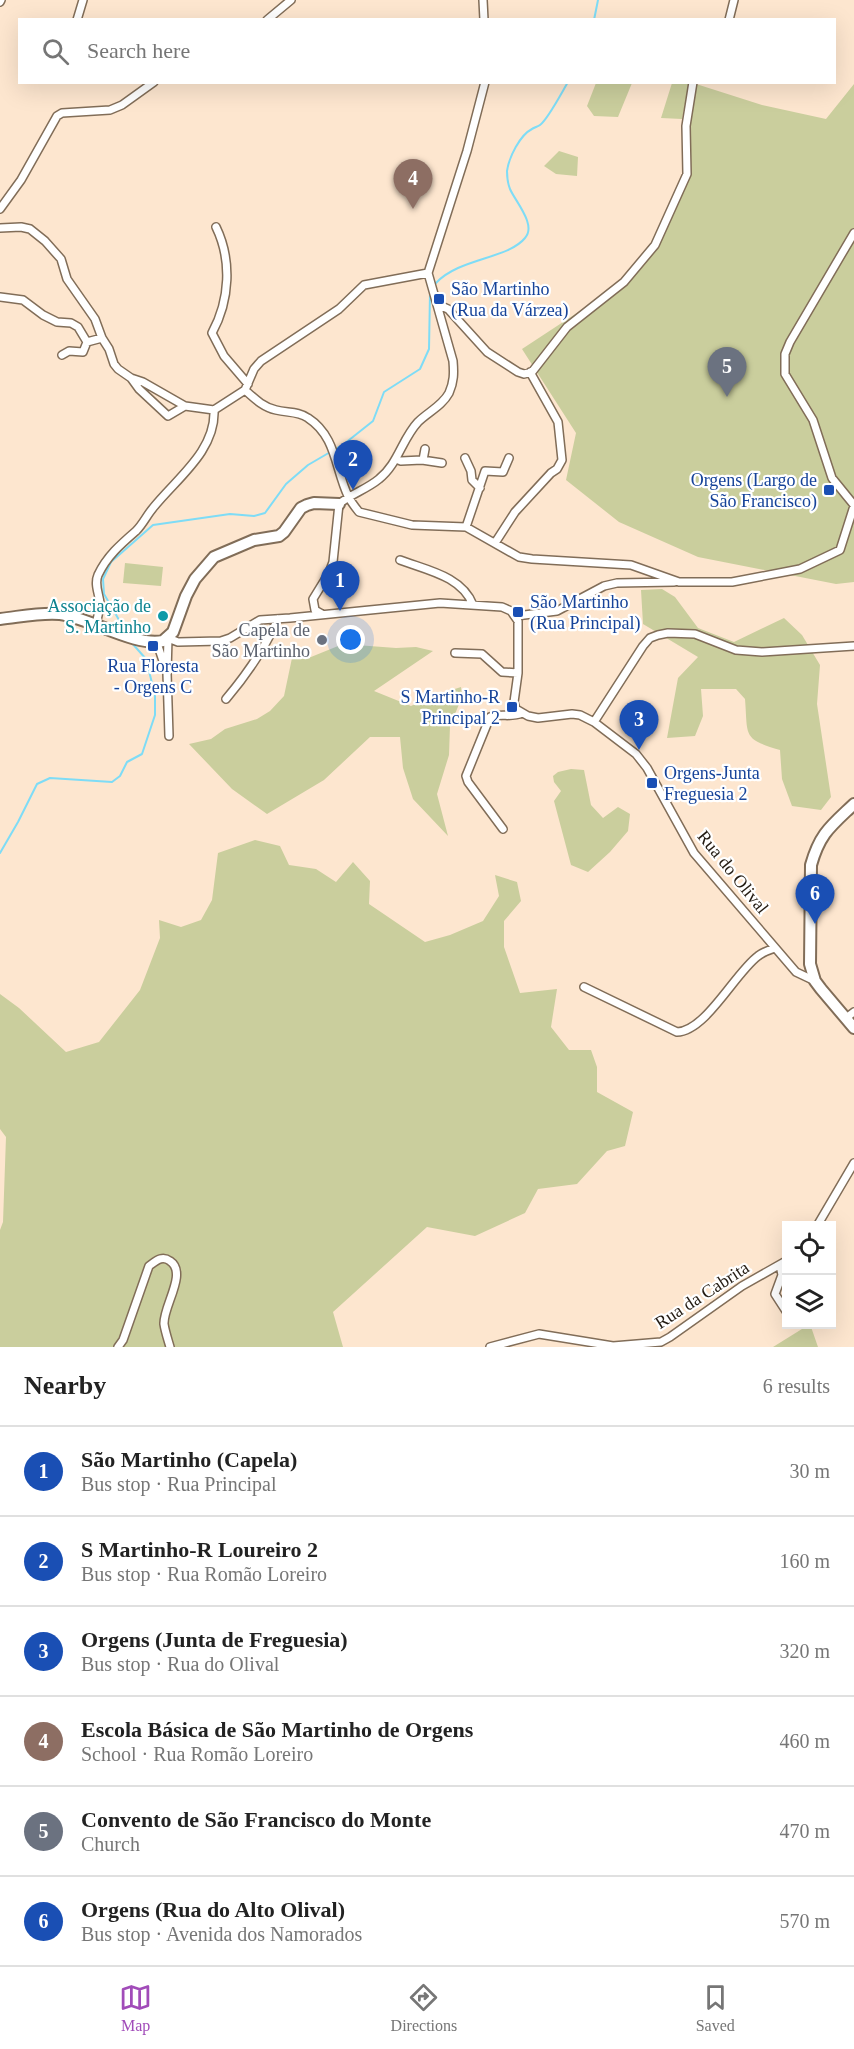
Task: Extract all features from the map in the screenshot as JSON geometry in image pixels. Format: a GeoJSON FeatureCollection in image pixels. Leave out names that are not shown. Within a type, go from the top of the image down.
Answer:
{"type":"FeatureCollection","features":[{"type":"Feature","properties":{"kind":"street"},"geometry":{"type":"LineString","coordinates":[[78,18],[83,0]]}},
{"type":"Feature","properties":{"kind":"street"},"geometry":{"type":"LineString","coordinates":[[269,18],[291,0]]}},
{"type":"Feature","properties":{"kind":"street"},"geometry":{"type":"LineString","coordinates":[[483,0],[484,18]]}},
{"type":"Feature","properties":{"kind":"street"},"geometry":{"type":"LineString","coordinates":[[730,18],[734,0]]}},
{"type":"Feature","properties":{"kind":"street"},"geometry":{"type":"LineString","coordinates":[[0,209],[21,180],[57,116],[62,113],[110,110],[122,105],[151,84]]}},
{"type":"Feature","properties":{"kind":"street"},"geometry":{"type":"LineString","coordinates":[[323,615],[315,610],[313,599],[333,562],[339,504],[348,496],[379,479],[396,459],[406,438],[419,421],[441,403],[452,384],[453,361],[428,273],[467,151],[484,84]]}},
{"type":"Feature","properties":{"kind":"street"},"geometry":{"type":"LineString","coordinates":[[530,372],[567,327],[624,282],[655,245],[687,174],[686,126],[693,84]]}},
{"type":"Feature","properties":{"kind":"street"},"geometry":{"type":"LineString","coordinates":[[216,227],[224,250],[227,283],[225,300],[212,333],[224,356],[262,405],[299,413],[309,418],[324,432],[332,446],[348,496],[359,512],[412,525],[466,527],[519,557],[631,566],[679,582]]}},
{"type":"Feature","properties":{"kind":"street"},"geometry":{"type":"LineString","coordinates":[[0,228],[30,229],[45,241],[61,259],[67,279],[95,319],[118,369],[131,378],[139,389],[168,416],[185,406]]}},
{"type":"Feature","properties":{"kind":"street"},"geometry":{"type":"LineString","coordinates":[[516,616],[556,611],[604,586],[617,583],[732,582],[800,569],[840,550],[854,506],[832,478],[813,420],[788,381],[784,363],[790,342],[854,233]]}},
{"type":"Feature","properties":{"kind":"street"},"geometry":{"type":"LineString","coordinates":[[131,378],[143,381],[185,406],[214,410],[246,387],[254,369],[261,361],[339,309],[364,285],[428,273]]}},
{"type":"Feature","properties":{"kind":"street"},"geometry":{"type":"LineString","coordinates":[[0,297],[23,300],[57,322],[71,323],[78,327],[87,342]]}},
{"type":"Feature","properties":{"kind":"street"},"geometry":{"type":"LineString","coordinates":[[437,304],[448,309],[487,352],[518,372],[530,372]]}},
{"type":"Feature","properties":{"kind":"street"},"geometry":{"type":"LineString","coordinates":[[87,342],[102,338]]}},
{"type":"Feature","properties":{"kind":"street"},"geometry":{"type":"LineString","coordinates":[[62,355],[69,351],[83,352],[87,342]]}},
{"type":"Feature","properties":{"kind":"street"},"geometry":{"type":"LineString","coordinates":[[495,543],[515,512],[557,469],[562,460],[558,422],[530,372]]}},
{"type":"Feature","properties":{"kind":"street"},"geometry":{"type":"LineString","coordinates":[[96,625],[100,604],[97,586],[99,574],[112,552],[138,529],[152,509],[197,460],[214,422],[214,410]]}},
{"type":"Feature","properties":{"kind":"street"},"geometry":{"type":"LineString","coordinates":[[423,460],[425,449]]}},
{"type":"Feature","properties":{"kind":"street"},"geometry":{"type":"LineString","coordinates":[[465,458],[472,480],[480,488]]}},
{"type":"Feature","properties":{"kind":"street"},"geometry":{"type":"LineString","coordinates":[[466,527],[485,471],[503,472],[509,458]]}},
{"type":"Feature","properties":{"kind":"street"},"geometry":{"type":"LineString","coordinates":[[396,459],[442,463]]}},
{"type":"Feature","properties":{"kind":"street"},"geometry":{"type":"LineString","coordinates":[[0,619],[61,614],[157,643],[168,638],[173,632],[195,579],[214,557],[254,540],[279,536],[301,508],[307,505],[339,504]]}},
{"type":"Feature","properties":{"kind":"street"},"geometry":{"type":"LineString","coordinates":[[400,560],[458,583],[473,605]]}},
{"type":"Feature","properties":{"kind":"street"},"geometry":{"type":"LineString","coordinates":[[168,638],[178,642],[221,641],[260,620],[428,604],[506,608],[516,616],[518,621],[518,673],[514,702],[516,709],[522,713]]}},
{"type":"Feature","properties":{"kind":"street"},"geometry":{"type":"LineString","coordinates":[[226,699],[266,645],[278,619]]}},
{"type":"Feature","properties":{"kind":"street"},"geometry":{"type":"LineString","coordinates":[[594,722],[643,645],[650,638],[658,635],[695,634],[736,650],[762,652],[854,646]]}},
{"type":"Feature","properties":{"kind":"street"},"geometry":{"type":"LineString","coordinates":[[168,638],[166,673],[169,736]]}},
{"type":"Feature","properties":{"kind":"street"},"geometry":{"type":"LineString","coordinates":[[157,643],[166,673]]}},
{"type":"Feature","properties":{"kind":"street"},"geometry":{"type":"LineString","coordinates":[[455,653],[482,654],[502,672],[518,673]]}},
{"type":"Feature","properties":{"kind":"street","name":"Rua do Olival"},"geometry":{"type":"LineString","coordinates":[[503,829],[468,782],[466,771],[490,717],[514,716],[522,713],[538,718],[580,715],[594,722],[637,755],[679,823],[694,853],[786,961],[804,977],[815,981]]}},
{"type":"Feature","properties":{"kind":"street"},"geometry":{"type":"LineString","coordinates":[[854,804],[825,832],[818,842],[811,865],[810,964],[815,981],[850,1015],[854,1028]]}},
{"type":"Feature","properties":{"kind":"street"},"geometry":{"type":"LineString","coordinates":[[584,987],[678,1032],[684,1032],[698,1023],[756,957],[775,948]]}},
{"type":"Feature","properties":{"kind":"street"},"geometry":{"type":"LineString","coordinates":[[786,961],[802,967],[810,964]]}},
{"type":"Feature","properties":{"kind":"street"},"geometry":{"type":"LineString","coordinates":[[820,1221],[854,1163]]}},
{"type":"Feature","properties":{"kind":"street"},"geometry":{"type":"LineString","coordinates":[[118,1347],[123,1340],[149,1266],[157,1259],[165,1258],[176,1267],[177,1277],[164,1324],[170,1347]]}},
{"type":"Feature","properties":{"kind":"street","name":"Rua da Cabrita"},"geometry":{"type":"LineString","coordinates":[[490,1347],[539,1334],[613,1347],[661,1342],[742,1286],[782,1264]]}},
{"type":"Feature","properties":{"kind":"street"},"geometry":{"type":"LineString","coordinates":[[782,1275],[775,1294],[782,1305]]}},
{"type":"Feature","properties":{"kind":"green space"},"geometry":{"type":"Polygon","coordinates":[[[596,84],[632,84],[618,117],[594,116],[587,106],[596,84]]]}},
{"type":"Feature","properties":{"kind":"green space"},"geometry":{"type":"Polygon","coordinates":[[[672,84],[689,84],[682,119],[661,118],[672,84]]]}},
{"type":"Feature","properties":{"kind":"green space"},"geometry":{"type":"Polygon","coordinates":[[[693,84],[762,105],[826,119],[854,84],[854,582],[836,584],[698,557],[619,522],[566,480],[576,433],[522,349],[624,282],[669,216],[687,174],[693,84]]]}},
{"type":"Feature","properties":{"kind":"green space"},"geometry":{"type":"Polygon","coordinates":[[[559,151],[578,157],[577,176],[556,174],[544,166],[559,151]]]}},
{"type":"Feature","properties":{"kind":"green space"},"geometry":{"type":"Polygon","coordinates":[[[125,563],[163,567],[161,586],[123,583],[125,563]]]}},
{"type":"Feature","properties":{"kind":"green space"},"geometry":{"type":"Polygon","coordinates":[[[662,589],[675,597],[698,628],[734,642],[784,618],[802,635],[820,665],[817,704],[831,797],[821,810],[792,806],[782,779],[780,750],[759,743],[749,734],[745,699],[736,689],[701,689],[703,716],[695,736],[667,738],[678,678],[698,657],[643,624],[641,590],[662,589]]]}},
{"type":"Feature","properties":{"kind":"green space"},"geometry":{"type":"Polygon","coordinates":[[[343,644],[396,648],[416,647],[433,651],[374,691],[411,706],[461,687],[462,697],[450,726],[449,755],[437,794],[448,836],[413,799],[403,768],[400,737],[370,737],[324,780],[267,814],[232,789],[189,744],[211,739],[225,729],[257,719],[270,711],[284,696],[292,658],[311,657],[343,644]]]}},
{"type":"Feature","properties":{"kind":"green space"},"geometry":{"type":"Polygon","coordinates":[[[571,769],[584,770],[591,805],[603,818],[618,807],[630,814],[628,831],[588,872],[571,865],[554,801],[561,791],[554,782],[553,776],[558,772],[571,769]]]}},
{"type":"Feature","properties":{"kind":"green space"},"geometry":{"type":"Polygon","coordinates":[[[255,840],[280,846],[289,865],[316,869],[336,882],[353,862],[370,881],[369,904],[425,942],[450,935],[483,921],[499,896],[495,875],[517,882],[521,901],[504,921],[504,947],[520,993],[557,989],[551,1027],[569,1050],[591,1050],[597,1067],[597,1092],[633,1112],[625,1146],[607,1151],[577,1184],[538,1189],[525,1213],[475,1236],[427,1227],[333,1312],[343,1347],[0,1347],[0,1230],[3,1222],[6,1137],[0,1129],[0,994],[19,1008],[66,1052],[99,1042],[140,990],[160,938],[159,920],[181,927],[201,920],[212,900],[218,853],[255,840]]]}},
{"type":"Feature","properties":{"kind":"green space"},"geometry":{"type":"Polygon","coordinates":[[[802,1329],[812,1329],[818,1347],[773,1347],[802,1329]]]}},
{"type":"Feature","properties":{"kind":"waterway"},"geometry":{"type":"LineString","coordinates":[[594,18],[598,0]]}},
{"type":"Feature","properties":{"kind":"waterway"},"geometry":{"type":"LineString","coordinates":[[436,283],[457,268],[507,250],[525,238],[528,233],[527,220],[509,187],[508,165],[519,141],[543,122],[567,84]]}},
{"type":"Feature","properties":{"kind":"waterway"},"geometry":{"type":"LineString","coordinates":[[126,632],[104,594],[103,579],[111,562],[153,525],[230,514],[254,516],[265,513],[286,484],[308,465],[344,444],[373,421],[384,392],[420,369],[429,349],[430,293]]}},
{"type":"Feature","properties":{"kind":"waterway"},"geometry":{"type":"LineString","coordinates":[[0,853],[37,784],[50,778],[112,782],[120,776],[127,762],[142,754],[155,715],[155,695],[146,659],[131,642]]}},
{"type":"Feature","properties":{"kind":"place","name":"Escola Básica de São Martinho de Orgens"},"geometry":{"type":"Point","coordinates":[413,209]}},
{"type":"Feature","properties":{"kind":"place","name":"São Martinho (Rua da Várzea)"},"geometry":{"type":"Point","coordinates":[439,299]}},
{"type":"Feature","properties":{"kind":"place","name":"Convento de São Francisco do Monte"},"geometry":{"type":"Point","coordinates":[727,397]}},
{"type":"Feature","properties":{"kind":"place","name":"S Martinho-R Loureiro 2"},"geometry":{"type":"Point","coordinates":[353,490]}},
{"type":"Feature","properties":{"kind":"place","name":"Orgens (Largo de São Francisco)"},"geometry":{"type":"Point","coordinates":[829,490]}},
{"type":"Feature","properties":{"kind":"place","name":"São Martinho (Capela)"},"geometry":{"type":"Point","coordinates":[340,611]}},
{"type":"Feature","properties":{"kind":"place","name":"São Martinho (Rua Principal)"},"geometry":{"type":"Point","coordinates":[518,612]}},
{"type":"Feature","properties":{"kind":"place","name":"Associação de S. Martinho"},"geometry":{"type":"Point","coordinates":[163,616]}},
{"type":"Feature","properties":{"kind":"place","name":"Capela de São Martinho"},"geometry":{"type":"Point","coordinates":[322,640]}},
{"type":"Feature","properties":{"kind":"place","name":"Rua Floresta - Orgens C"},"geometry":{"type":"Point","coordinates":[153,646]}},
{"type":"Feature","properties":{"kind":"place","name":"S Martinho-R Principal 2"},"geometry":{"type":"Point","coordinates":[512,707]}},
{"type":"Feature","properties":{"kind":"place","name":"Orgens (Junta de Freguesia)"},"geometry":{"type":"Point","coordinates":[639,750]}},
{"type":"Feature","properties":{"kind":"place","name":"Orgens-Junta Freguesia 2"},"geometry":{"type":"Point","coordinates":[652,783]}},
{"type":"Feature","properties":{"kind":"place","name":"Orgens (Rua do Alto Olival)"},"geometry":{"type":"Point","coordinates":[815,924]}}]}
